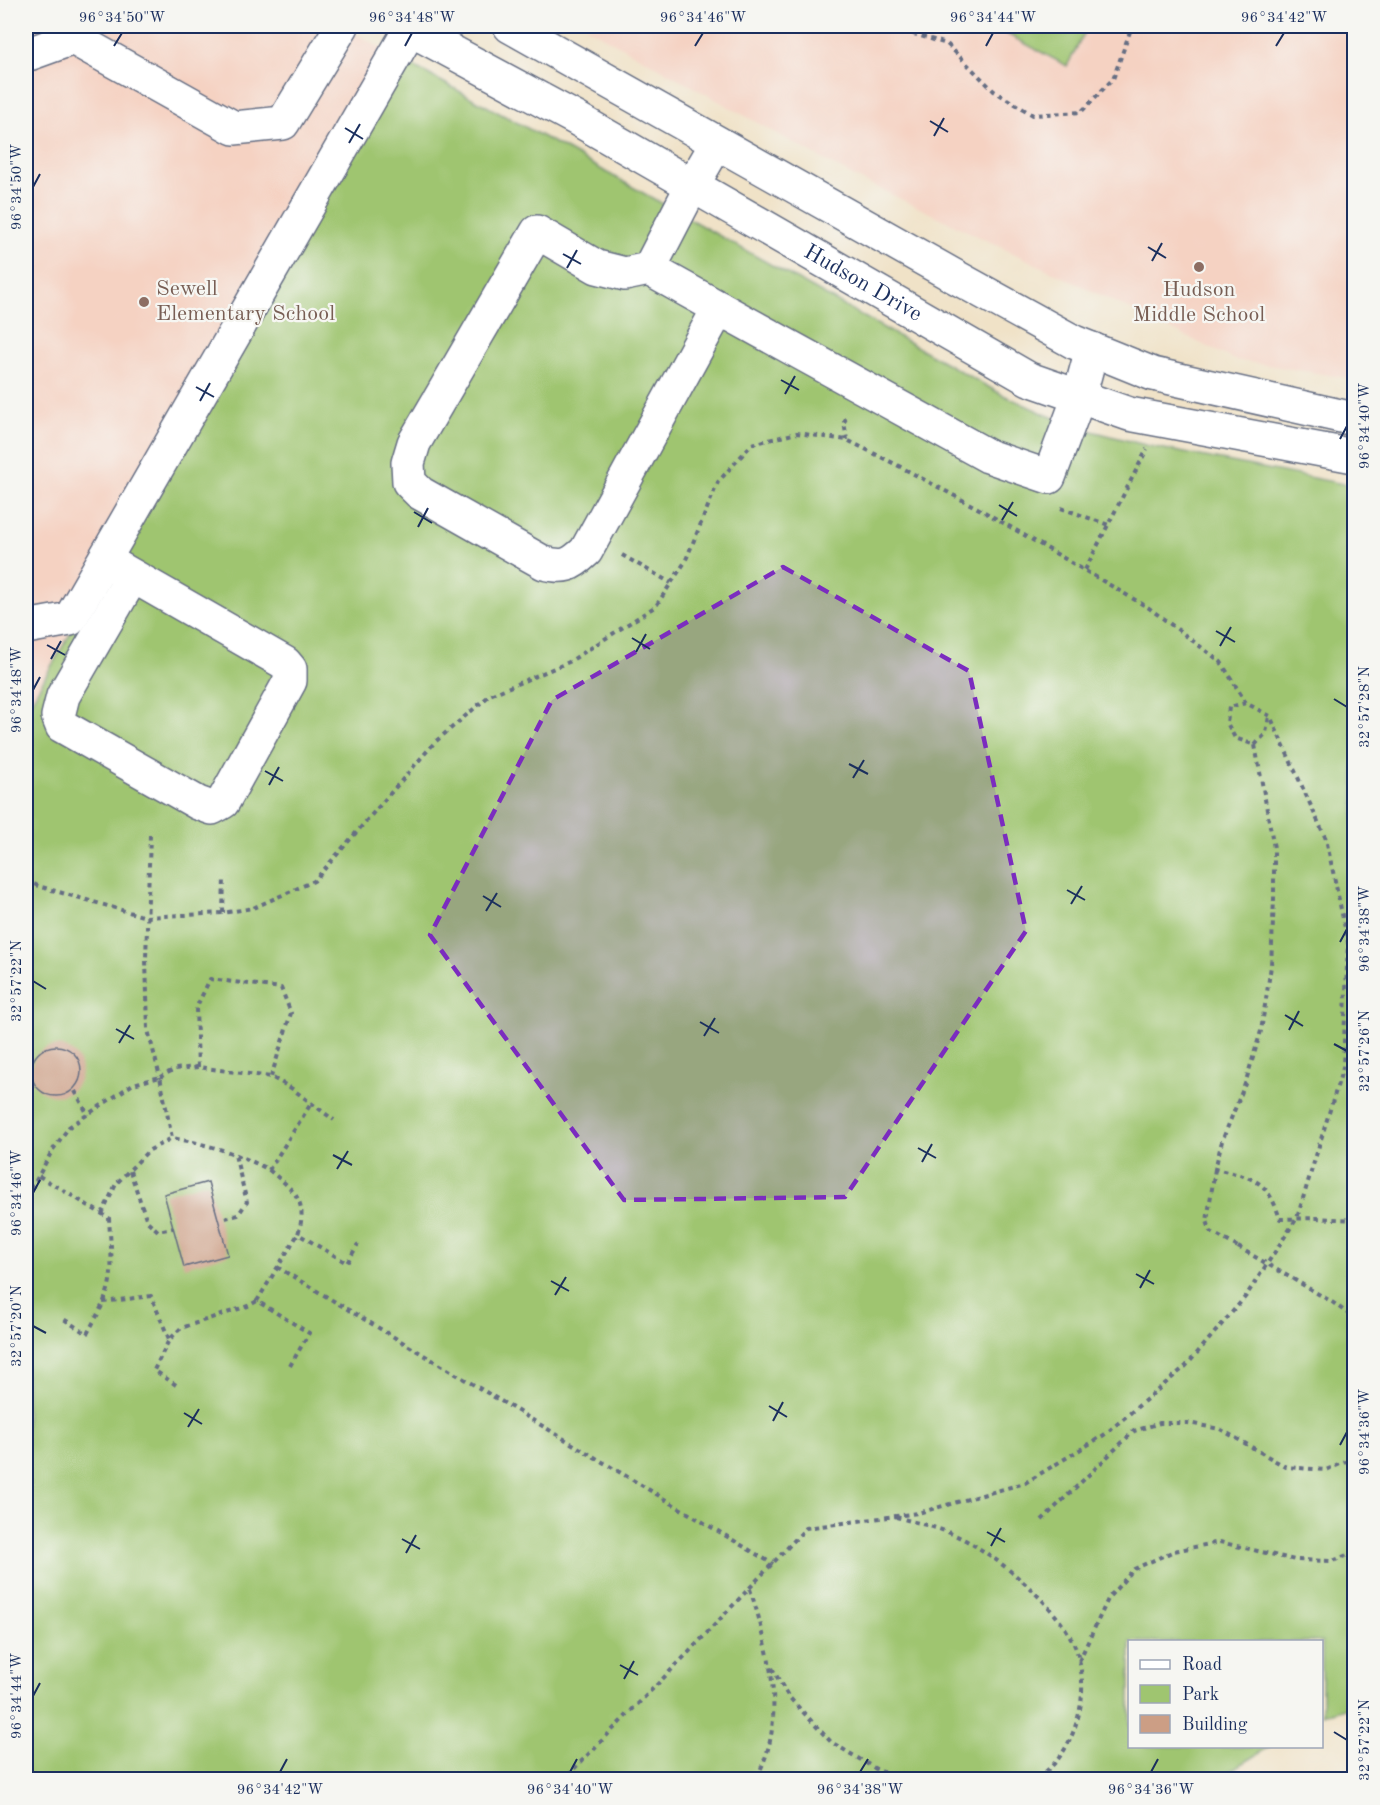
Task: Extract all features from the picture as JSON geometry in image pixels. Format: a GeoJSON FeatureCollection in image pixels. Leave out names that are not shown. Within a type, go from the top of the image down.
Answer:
{"type":"FeatureCollection","features":[{"type":"Feature","properties":{"kind":"street"},"geometry":{"type":"LineString","coordinates":[[26,55],[73,38],[234,128],[283,123],[342,26]]}},
{"type":"Feature","properties":{"kind":"street"},"geometry":{"type":"LineString","coordinates":[[510,26],[1074,342],[1153,374],[1354,419]]}},
{"type":"Feature","properties":{"kind":"street"},"geometry":{"type":"LineString","coordinates":[[26,627],[70,619],[408,27]]}},
{"type":"Feature","properties":{"kind":"street","name":"Hudson Drive"},"geometry":{"type":"LineString","coordinates":[[408,27],[577,119],[1029,379],[1129,414],[1354,456]]}},
{"type":"Feature","properties":{"kind":"street"},"geometry":{"type":"LineString","coordinates":[[649,269],[717,142]]}},
{"type":"Feature","properties":{"kind":"street"},"geometry":{"type":"LineString","coordinates":[[719,308],[586,551],[575,561],[561,567],[544,563],[420,493],[409,482],[408,462],[414,443],[537,232],[597,267],[625,274],[649,269],[988,456],[1049,477],[1079,397],[1092,349]]}},
{"type":"Feature","properties":{"kind":"street"},"geometry":{"type":"LineString","coordinates":[[105,560],[285,663],[290,669],[290,681],[241,771],[223,802],[212,807],[198,803],[62,726],[58,716],[63,696],[132,577]]}},
{"type":"Feature","properties":{"kind":"path"},"geometry":{"type":"LineString","coordinates":[[886,26],[947,44],[994,91],[1033,115],[1081,112],[1113,79],[1132,26]]}},
{"type":"Feature","properties":{"kind":"path"},"geometry":{"type":"LineString","coordinates":[[26,880],[38,886],[146,917],[223,913],[253,908],[314,881],[435,742],[490,695],[569,662],[656,606],[684,562],[718,482],[752,444],[797,433],[847,440],[983,511],[1149,608],[1221,662],[1246,703],[1270,716],[1326,839],[1348,942],[1343,1068],[1297,1218],[1246,1296],[1186,1366],[1104,1435],[1025,1483],[918,1513],[806,1528],[563,1779]]}},
{"type":"Feature","properties":{"kind":"path"},"geometry":{"type":"LineString","coordinates":[[1085,570],[1149,446]]}},
{"type":"Feature","properties":{"kind":"path"},"geometry":{"type":"LineString","coordinates":[[614,550],[671,583]]}},
{"type":"Feature","properties":{"kind":"path"},"geometry":{"type":"LineString","coordinates":[[1246,703],[1229,707],[1227,723],[1235,738],[1256,745]]}},
{"type":"Feature","properties":{"kind":"path"},"geometry":{"type":"LineString","coordinates":[[1270,716],[1266,733],[1256,745],[1274,848],[1271,966],[1261,1031],[1245,1084],[1222,1141],[1207,1221],[1211,1232],[1332,1302],[1354,1318]]}},
{"type":"Feature","properties":{"kind":"path"},"geometry":{"type":"LineString","coordinates":[[150,835],[146,917],[148,1030],[172,1138]]}},
{"type":"Feature","properties":{"kind":"path"},"geometry":{"type":"LineString","coordinates":[[223,913],[224,878]]}},
{"type":"Feature","properties":{"kind":"path"},"geometry":{"type":"LineString","coordinates":[[198,1067],[196,1008],[210,979],[281,988],[291,1013],[271,1077]]}},
{"type":"Feature","properties":{"kind":"path"},"geometry":{"type":"LineString","coordinates":[[27,1197],[69,1127],[133,1083],[160,1077],[175,1069],[198,1067],[271,1077],[312,1102],[333,1120]]}},
{"type":"Feature","properties":{"kind":"path"},"geometry":{"type":"LineString","coordinates":[[75,1091],[88,1115]]}},
{"type":"Feature","properties":{"kind":"path"},"geometry":{"type":"LineString","coordinates":[[269,1170],[312,1102]]}},
{"type":"Feature","properties":{"kind":"path"},"geometry":{"type":"LineString","coordinates":[[102,1214],[116,1184],[148,1151],[172,1138],[211,1145],[248,1158],[269,1170],[297,1193],[303,1219],[298,1234],[258,1301],[181,1328],[169,1340],[154,1370],[176,1385]]}},
{"type":"Feature","properties":{"kind":"path"},"geometry":{"type":"LineString","coordinates":[[225,1218],[238,1215],[247,1202],[235,1155]]}},
{"type":"Feature","properties":{"kind":"path"},"geometry":{"type":"LineString","coordinates":[[1215,1169],[1254,1178],[1274,1201],[1280,1219],[1354,1220]]}},
{"type":"Feature","properties":{"kind":"path"},"geometry":{"type":"LineString","coordinates":[[129,1170],[147,1221],[158,1231],[173,1228]]}},
{"type":"Feature","properties":{"kind":"path"},"geometry":{"type":"LineString","coordinates":[[39,1176],[109,1218],[111,1261],[109,1285],[104,1302],[87,1334],[62,1318]]}},
{"type":"Feature","properties":{"kind":"path"},"geometry":{"type":"LineString","coordinates":[[298,1234],[347,1263],[358,1244]]}},
{"type":"Feature","properties":{"kind":"path"},"geometry":{"type":"LineString","coordinates":[[277,1267],[773,1564]]}},
{"type":"Feature","properties":{"kind":"path"},"geometry":{"type":"LineString","coordinates":[[104,1302],[151,1296],[169,1340]]}},
{"type":"Feature","properties":{"kind":"path"},"geometry":{"type":"LineString","coordinates":[[258,1301],[309,1333],[290,1366]]}},
{"type":"Feature","properties":{"kind":"path"},"geometry":{"type":"LineString","coordinates":[[1042,1520],[1134,1431],[1160,1423],[1188,1423],[1220,1429],[1286,1467],[1326,1470],[1354,1456]]}},
{"type":"Feature","properties":{"kind":"path"},"geometry":{"type":"LineString","coordinates":[[892,1516],[937,1528],[962,1538],[1002,1564],[1049,1607],[1072,1642],[1082,1679],[1082,1704],[1072,1736],[1058,1760],[1032,1779]]}},
{"type":"Feature","properties":{"kind":"path"},"geometry":{"type":"LineString","coordinates":[[1078,1662],[1108,1597],[1134,1569],[1174,1551],[1220,1542],[1295,1560],[1333,1561],[1354,1551]]}},
{"type":"Feature","properties":{"kind":"path"},"geometry":{"type":"LineString","coordinates":[[750,1588],[772,1667],[788,1696],[831,1742],[876,1769],[902,1779]]}},
{"type":"Feature","properties":{"kind":"path"},"geometry":{"type":"LineString","coordinates":[[755,1779],[766,1760],[771,1737],[772,1667]]}},
{"type":"Feature","properties":{"kind":"highlighted area"},"geometry":{"type":"Polygon","coordinates":[[[783,567],[969,671],[1026,931],[845,1197],[624,1200],[430,935],[552,700],[783,567]]]}},
{"type":"Feature","properties":{"kind":"shaded area","name":"Sewell Elementary School"},"geometry":{"type":"Polygon","coordinates":[[[26,26],[342,26],[402,60],[26,710],[26,26]]]}},
{"type":"Feature","properties":{"kind":"shaded area","name":"Hudson Middle School"},"geometry":{"type":"Polygon","coordinates":[[[584,26],[1354,26],[1354,379],[1235,360],[851,175],[584,26]]]}},
{"type":"Feature","properties":{"kind":"green space"},"geometry":{"type":"Polygon","coordinates":[[[992,26],[1088,26],[1067,66],[992,26]]]}},
{"type":"Feature","properties":{"kind":"green space"},"geometry":{"type":"Polygon","coordinates":[[[402,60],[1001,394],[1069,425],[1149,446],[1354,486],[1354,1705],[1323,1715],[1323,1640],[1128,1640],[1128,1748],[1267,1748],[1215,1780],[26,1780],[26,710],[402,60]]]}},
{"type":"Feature","properties":{"kind":"building"},"geometry":{"type":"Polygon","coordinates":[[[51,1046],[61,1046],[74,1053],[81,1066],[81,1076],[74,1089],[61,1096],[51,1096],[42,1092],[35,1085],[31,1076],[31,1066],[35,1057],[42,1050],[51,1046]]]}},
{"type":"Feature","properties":{"kind":"building"},"geometry":{"type":"Polygon","coordinates":[[[208,1182],[228,1255],[184,1267],[164,1194],[208,1182]]]}},
{"type":"Feature","properties":{"kind":"place","name":"Hudson Middle School"},"geometry":{"type":"Point","coordinates":[1199,267]}},
{"type":"Feature","properties":{"kind":"place","name":"Sewell Elementary School"},"geometry":{"type":"Point","coordinates":[144,302]}}]}
